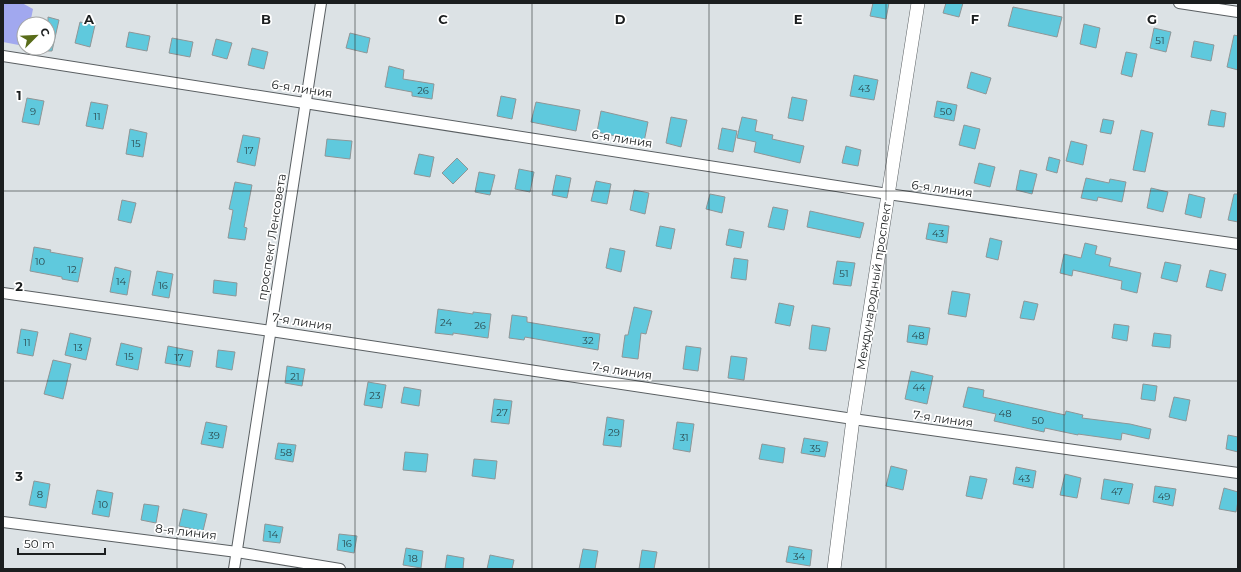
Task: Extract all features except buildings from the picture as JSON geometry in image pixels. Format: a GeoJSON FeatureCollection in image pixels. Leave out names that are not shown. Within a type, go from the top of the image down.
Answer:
{"type":"FeatureCollection","features":[{"type":"Feature","properties":{"kind":"street","name":"проспект Ленсовета"},"geometry":{"type":"LineString","coordinates":[[234,569],[321,3]]}},
{"type":"Feature","properties":{"kind":"street","name":"Международный проспект"},"geometry":{"type":"LineString","coordinates":[[834,569],[853,419],[918,3]]}},
{"type":"Feature","properties":{"kind":"street"},"geometry":{"type":"LineString","coordinates":[[1179,3],[1238,12]]}},
{"type":"Feature","properties":{"kind":"street","name":"6-я линия"},"geometry":{"type":"LineString","coordinates":[[3,56],[888,194],[1238,244]]}},
{"type":"Feature","properties":{"kind":"street","name":"7-я линия"},"geometry":{"type":"LineString","coordinates":[[3,293],[271,331],[853,419],[1238,473]]}},
{"type":"Feature","properties":{"kind":"street","name":"8-я линия"},"geometry":{"type":"LineString","coordinates":[[3,522],[237,552],[340,569]]}},
{"type":"Feature","properties":{"kind":"water"},"geometry":{"type":"Polygon","coordinates":[[[3,3],[22,3],[33,9],[32,16],[16,16],[16,44],[3,42],[3,3]]]}}]}
